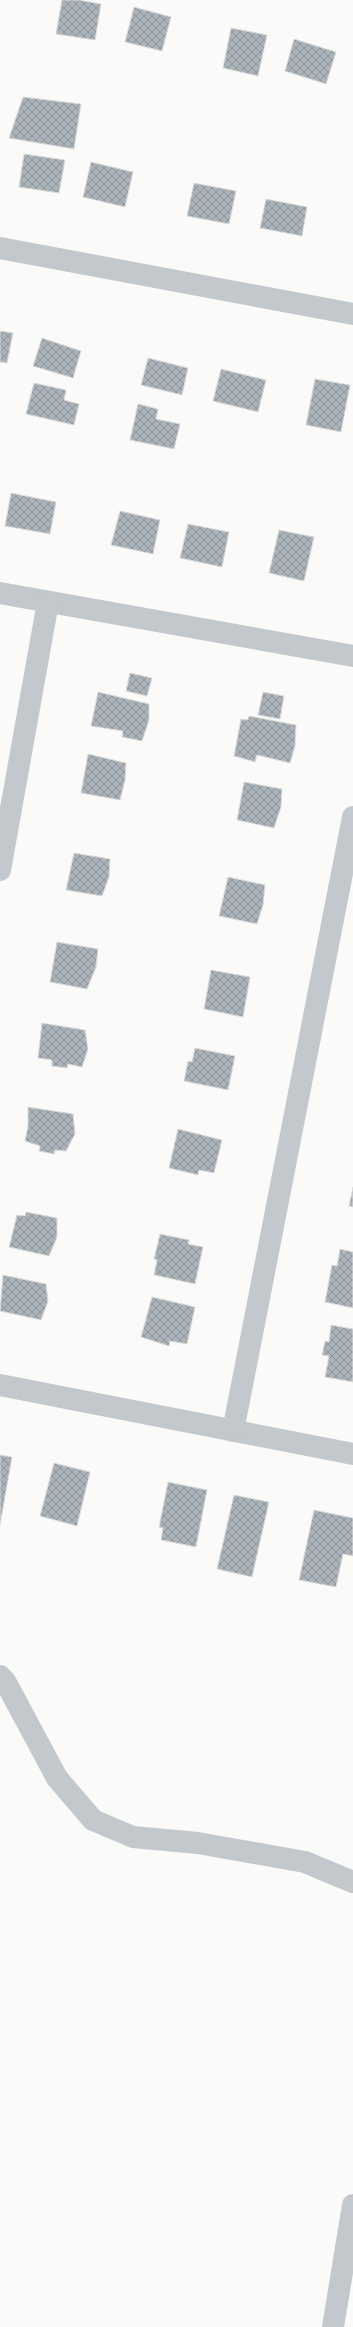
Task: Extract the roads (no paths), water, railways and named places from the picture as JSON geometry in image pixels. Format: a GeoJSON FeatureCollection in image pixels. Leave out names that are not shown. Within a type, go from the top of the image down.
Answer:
{"type":"FeatureCollection","features":[{"type":"Feature","properties":{"kind":"street"},"geometry":{"type":"LineString","coordinates":[[0,248],[353,314]]}},
{"type":"Feature","properties":{"kind":"street"},"geometry":{"type":"LineString","coordinates":[[0,593],[353,656]]}},
{"type":"Feature","properties":{"kind":"street"},"geometry":{"type":"LineString","coordinates":[[0,870],[48,602]]}},
{"type":"Feature","properties":{"kind":"street"},"geometry":{"type":"LineString","coordinates":[[233,1431],[353,817]]}},
{"type":"Feature","properties":{"kind":"street"},"geometry":{"type":"LineString","coordinates":[[0,1385],[353,1454]]}},
{"type":"Feature","properties":{"kind":"street"},"geometry":{"type":"LineString","coordinates":[[0,1676],[5,1680],[57,1778],[93,1820],[133,1837],[198,1843],[305,1862],[353,1882]]}},
{"type":"Feature","properties":{"kind":"street"},"geometry":{"type":"LineString","coordinates":[[333,2327],[353,2205]]}}]}
